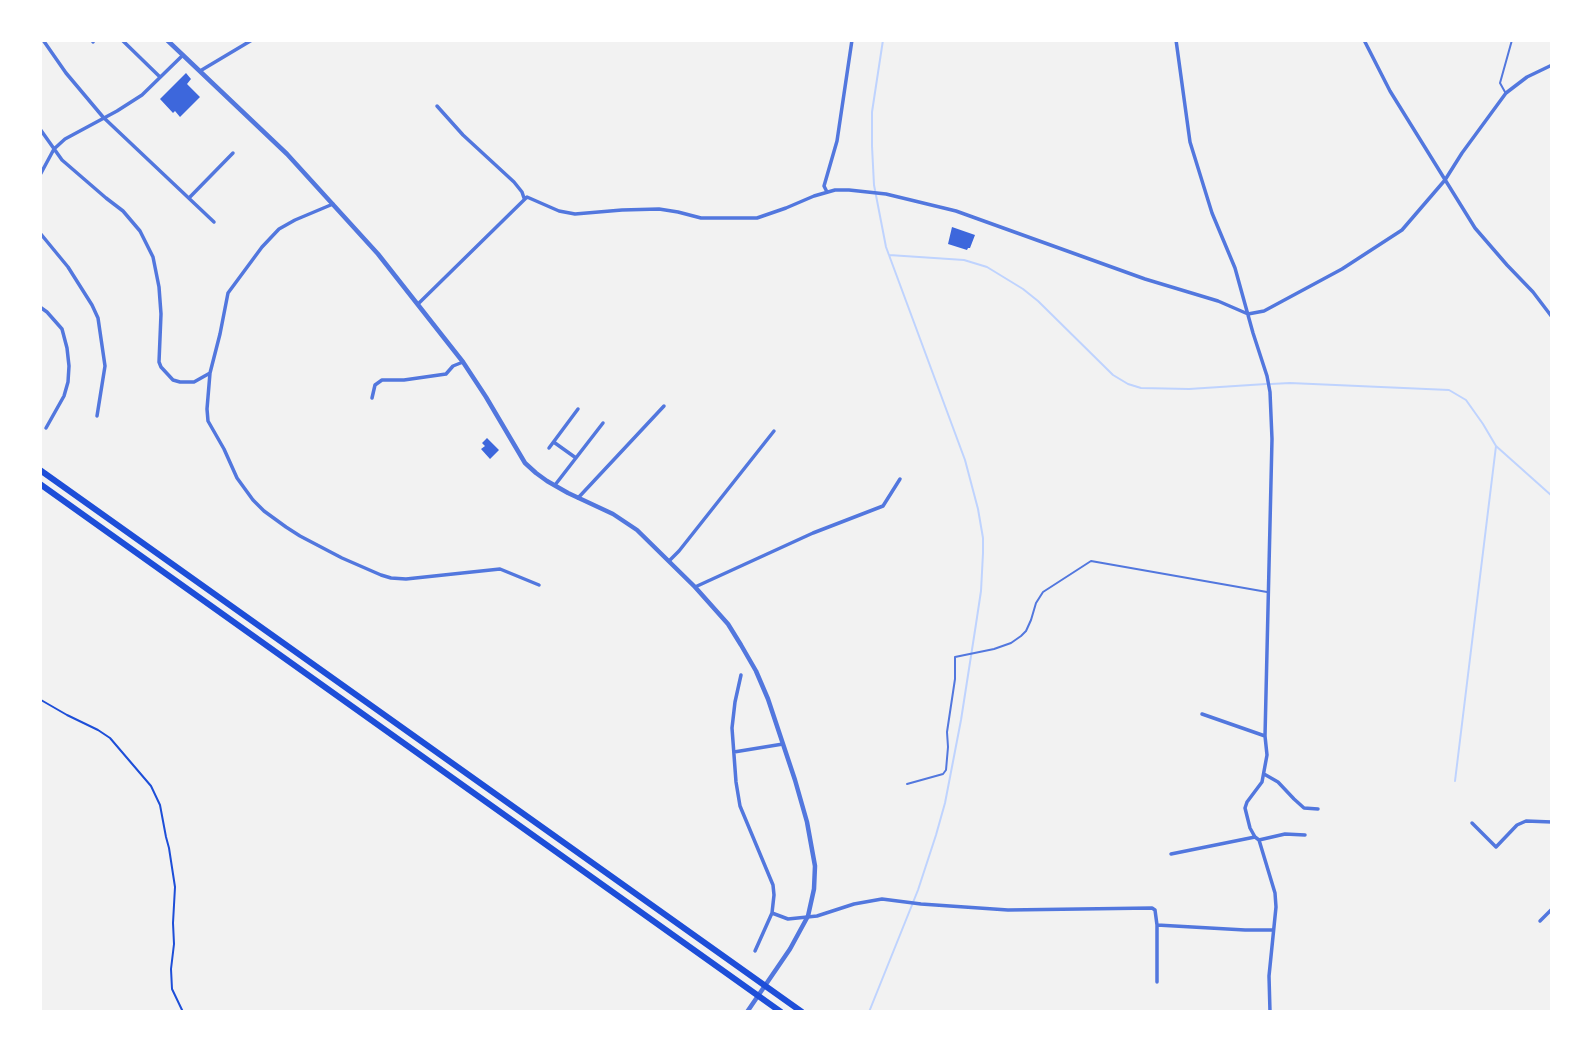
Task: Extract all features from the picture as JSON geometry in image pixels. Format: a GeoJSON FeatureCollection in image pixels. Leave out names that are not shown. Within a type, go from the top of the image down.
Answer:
{"type":"FeatureCollection","features":[{"type":"Feature","properties":{"kind":"highway"},"geometry":{"type":"LineString","coordinates":[[40,470],[802,1012]]}},
{"type":"Feature","properties":{"kind":"highway"},"geometry":{"type":"LineString","coordinates":[[40,484],[781,1012]]}},
{"type":"Feature","properties":{"kind":"street"},"geometry":{"type":"LineString","coordinates":[[43,40],[66,73],[103,117],[214,222]]}},
{"type":"Feature","properties":{"kind":"street"},"geometry":{"type":"LineString","coordinates":[[122,40],[160,77]]}},
{"type":"Feature","properties":{"kind":"street"},"geometry":{"type":"LineString","coordinates":[[167,40],[287,154],[378,254],[463,362],[525,463],[555,485],[625,521],[669,561],[728,624],[756,671],[768,699],[807,822],[815,866],[814,889],[808,916],[790,949],[747,1012]]}},
{"type":"Feature","properties":{"kind":"street"},"geometry":{"type":"LineString","coordinates":[[200,71],[252,40]]}},
{"type":"Feature","properties":{"kind":"street"},"geometry":{"type":"LineString","coordinates":[[827,192],[824,186],[838,141],[852,40]]}},
{"type":"Feature","properties":{"kind":"street"},"geometry":{"type":"LineString","coordinates":[[1176,40],[1190,142],[1212,213],[1235,268],[1267,376],[1271,410],[1266,755],[1262,782],[1245,808],[1275,893],[1269,976],[1270,1012]]}},
{"type":"Feature","properties":{"kind":"street"},"geometry":{"type":"LineString","coordinates":[[1364,40],[1390,91],[1475,228],[1552,317]]}},
{"type":"Feature","properties":{"kind":"street"},"geometry":{"type":"LineString","coordinates":[[40,175],[54,149],[65,139],[142,95],[183,55]]}},
{"type":"Feature","properties":{"kind":"street"},"geometry":{"type":"LineString","coordinates":[[418,304],[524,198],[532,198],[559,211],[575,214],[659,209],[701,218],[757,218],[827,192],[849,190],[886,194],[956,211],[1145,279],[1218,301],[1248,314],[1264,311],[1342,270],[1402,230],[1445,180],[1506,93],[1527,77],[1552,65]]}},
{"type":"Feature","properties":{"kind":"street"},"geometry":{"type":"LineString","coordinates":[[437,106],[463,135],[514,182],[524,198]]}},
{"type":"Feature","properties":{"kind":"street"},"geometry":{"type":"LineString","coordinates":[[40,130],[62,160],[123,211],[140,231],[149,248],[159,287],[161,367],[173,380],[180,382],[194,382],[210,373]]}},
{"type":"Feature","properties":{"kind":"street"},"geometry":{"type":"LineString","coordinates":[[189,198],[233,153]]}},
{"type":"Feature","properties":{"kind":"street"},"geometry":{"type":"LineString","coordinates":[[333,204],[279,229],[232,286],[225,301],[210,373],[207,409],[208,421],[237,478],[264,511],[300,536],[342,558],[391,578],[406,579],[500,569],[539,585]]}},
{"type":"Feature","properties":{"kind":"street"},"geometry":{"type":"LineString","coordinates":[[40,233],[68,267],[98,318],[105,366],[97,416]]}},
{"type":"Feature","properties":{"kind":"street"},"geometry":{"type":"LineString","coordinates":[[40,307],[62,328],[69,366],[64,396],[47,428]]}},
{"type":"Feature","properties":{"kind":"street"},"geometry":{"type":"LineString","coordinates":[[372,398],[375,385],[382,380],[446,374],[453,366],[463,362]]}},
{"type":"Feature","properties":{"kind":"street"},"geometry":{"type":"LineString","coordinates":[[578,498],[664,406]]}},
{"type":"Feature","properties":{"kind":"street"},"geometry":{"type":"LineString","coordinates":[[549,448],[579,409]]}},
{"type":"Feature","properties":{"kind":"street"},"geometry":{"type":"LineString","coordinates":[[555,485],[603,423]]}},
{"type":"Feature","properties":{"kind":"street"},"geometry":{"type":"LineString","coordinates":[[669,561],[774,431]]}},
{"type":"Feature","properties":{"kind":"street"},"geometry":{"type":"LineString","coordinates":[[554,442],[576,458]]}},
{"type":"Feature","properties":{"kind":"street"},"geometry":{"type":"LineString","coordinates":[[695,587],[813,533],[883,506],[900,480]]}},
{"type":"Feature","properties":{"kind":"street"},"geometry":{"type":"LineString","coordinates":[[741,675],[732,728],[736,782],[740,806],[775,895],[772,913],[755,951]]}},
{"type":"Feature","properties":{"kind":"street"},"geometry":{"type":"LineString","coordinates":[[1202,713],[1265,736]]}},
{"type":"Feature","properties":{"kind":"street"},"geometry":{"type":"LineString","coordinates":[[734,752],[783,744]]}},
{"type":"Feature","properties":{"kind":"street"},"geometry":{"type":"LineString","coordinates":[[1264,774],[1278,782],[1304,808],[1318,809]]}},
{"type":"Feature","properties":{"kind":"street"},"geometry":{"type":"LineString","coordinates":[[1472,823],[1496,847],[1517,825],[1526,821],[1552,822]]}},
{"type":"Feature","properties":{"kind":"street"},"geometry":{"type":"LineString","coordinates":[[1171,854],[1284,834],[1305,835]]}},
{"type":"Feature","properties":{"kind":"street"},"geometry":{"type":"LineString","coordinates":[[772,913],[788,919],[817,916],[854,904],[882,899],[1008,910],[1153,908],[1157,925],[1157,982]]}},
{"type":"Feature","properties":{"kind":"street"},"geometry":{"type":"LineString","coordinates":[[1540,921],[1552,909]]}},
{"type":"Feature","properties":{"kind":"street"},"geometry":{"type":"LineString","coordinates":[[1157,925],[1273,930]]}},
{"type":"Feature","properties":{"kind":"lane"},"geometry":{"type":"LineString","coordinates":[[1506,93],[1500,83],[1512,40]]}},
{"type":"Feature","properties":{"kind":"lane"},"geometry":{"type":"LineString","coordinates":[[907,784],[943,774],[946,770],[955,657],[994,649],[1021,636],[1031,621],[1036,603],[1047,588],[1091,561],[1268,592]]}},
{"type":"Feature","properties":{"kind":"path"},"geometry":{"type":"LineString","coordinates":[[40,697],[66,715],[110,738],[151,786],[160,805],[175,887],[172,989],[183,1012]]}},
{"type":"Feature","properties":{"kind":"building"},"geometry":{"type":"Polygon","coordinates":[[[186,73],[191,79],[187,84],[200,97],[180,117],[160,99],[186,73]]]}},
{"type":"Feature","properties":{"kind":"building"},"geometry":{"type":"Polygon","coordinates":[[[952,227],[975,235],[970,248],[967,250],[948,244],[952,227]]]}},
{"type":"Feature","properties":{"kind":"building"},"geometry":{"type":"Polygon","coordinates":[[[487,438],[499,450],[490,459],[481,449],[487,438]]]}},
{"type":"Feature","properties":{"kind":"waterway"},"geometry":{"type":"LineString","coordinates":[[869,1012],[918,890],[945,803],[976,624],[983,553],[978,509],[965,460],[886,247],[874,185],[872,146],[872,112],[883,40]]}},
{"type":"Feature","properties":{"kind":"waterway"},"geometry":{"type":"LineString","coordinates":[[889,255],[964,260],[987,267],[1038,301],[1113,375],[1128,384],[1141,388],[1189,389],[1266,384]]}},
{"type":"Feature","properties":{"kind":"waterway"},"geometry":{"type":"LineString","coordinates":[[1271,384],[1449,390],[1466,400],[1496,446],[1552,496]]}},
{"type":"Feature","properties":{"kind":"waterway"},"geometry":{"type":"LineString","coordinates":[[1455,781],[1496,446]]}}]}
